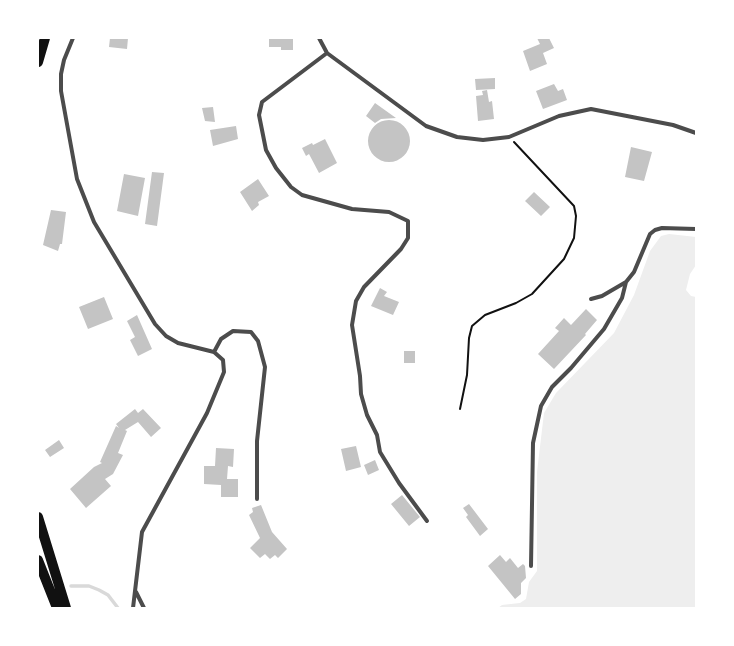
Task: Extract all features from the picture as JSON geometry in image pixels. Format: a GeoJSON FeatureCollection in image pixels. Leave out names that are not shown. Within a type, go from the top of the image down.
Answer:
{"type":"FeatureCollection","features":[{"type":"Feature","properties":{"kind":"highway"},"geometry":{"type":"LineString","coordinates":[[38,62],[45,38]]}},
{"type":"Feature","properties":{"kind":"highway"},"geometry":{"type":"LineString","coordinates":[[38,517],[66,608]]}},
{"type":"Feature","properties":{"kind":"highway"},"geometry":{"type":"LineString","coordinates":[[38,560],[56,608]]}},
{"type":"Feature","properties":{"kind":"street"},"geometry":{"type":"LineString","coordinates":[[73,38],[64,60],[61,74],[61,91],[77,180],[94,222],[156,324],[166,336],[178,343],[214,352],[223,360],[224,372],[206,414],[142,532],[133,608]]}},
{"type":"Feature","properties":{"kind":"street"},"geometry":{"type":"LineString","coordinates":[[319,38],[328,53],[426,126],[457,137],[483,140],[509,137],[559,116],[591,109],[673,125],[696,133]]}},
{"type":"Feature","properties":{"kind":"street"},"geometry":{"type":"LineString","coordinates":[[328,53],[262,102],[259,115],[266,150],[276,168],[291,187],[302,195],[352,209],[389,212],[408,221],[408,238],[401,249],[364,287],[356,301],[352,325],[360,376],[361,394],[367,415],[377,435],[380,452],[399,483],[427,520]]}},
{"type":"Feature","properties":{"kind":"street"},"geometry":{"type":"LineString","coordinates":[[591,299],[602,296],[626,282],[634,272],[650,234],[655,230],[662,228],[696,230]]}},
{"type":"Feature","properties":{"kind":"street"},"geometry":{"type":"LineString","coordinates":[[531,566],[533,443],[541,406],[552,387],[571,368],[604,329],[622,298],[626,282]]}},
{"type":"Feature","properties":{"kind":"street"},"geometry":{"type":"LineString","coordinates":[[214,352],[221,339],[233,331],[251,332],[258,341],[265,367],[257,441],[257,499]]}},
{"type":"Feature","properties":{"kind":"street"},"geometry":{"type":"LineString","coordinates":[[136,592],[144,608]]}},
{"type":"Feature","properties":{"kind":"path"},"geometry":{"type":"LineString","coordinates":[[460,409],[467,376],[469,338],[472,326],[485,315],[516,303],[532,294],[564,259],[574,238],[576,216],[574,206],[509,137]]}},
{"type":"Feature","properties":{"kind":"shaded area"},"geometry":{"type":"Polygon","coordinates":[[[669,234],[696,237],[696,265],[690,274],[686,290],[691,296],[696,297],[696,608],[498,608],[502,605],[520,603],[526,599],[529,582],[537,571],[537,472],[544,413],[556,393],[614,333],[634,295],[650,251],[661,236],[669,234]]]}},
{"type":"Feature","properties":{"kind":"building"},"geometry":{"type":"Polygon","coordinates":[[[110,38],[128,38],[127,49],[109,47],[110,38]]]}},
{"type":"Feature","properties":{"kind":"building"},"geometry":{"type":"Polygon","coordinates":[[[269,38],[293,38],[293,50],[281,50],[281,47],[269,47],[269,38]]]}},
{"type":"Feature","properties":{"kind":"building"},"geometry":{"type":"Polygon","coordinates":[[[537,38],[549,38],[554,48],[543,53],[547,64],[530,71],[523,51],[540,44],[537,38]]]}},
{"type":"Feature","properties":{"kind":"building"},"geometry":{"type":"Polygon","coordinates":[[[495,78],[495,89],[476,90],[475,79],[495,78]]]}},
{"type":"Feature","properties":{"kind":"building"},"geometry":{"type":"Polygon","coordinates":[[[554,84],[558,91],[563,89],[567,100],[543,109],[536,91],[554,84]]]}},
{"type":"Feature","properties":{"kind":"building"},"geometry":{"type":"Polygon","coordinates":[[[487,90],[489,102],[492,101],[494,119],[478,121],[476,96],[483,95],[482,91],[487,90]]]}},
{"type":"Feature","properties":{"kind":"building"},"geometry":{"type":"Polygon","coordinates":[[[375,103],[396,118],[381,119],[375,123],[366,116],[375,103]]]}},
{"type":"Feature","properties":{"kind":"building"},"geometry":{"type":"Polygon","coordinates":[[[213,107],[215,122],[205,121],[202,108],[213,107]]]}},
{"type":"Feature","properties":{"kind":"building"},"geometry":{"type":"Polygon","coordinates":[[[389,120],[404,126],[410,141],[404,156],[389,162],[374,156],[368,141],[374,126],[389,120]]]}},
{"type":"Feature","properties":{"kind":"building"},"geometry":{"type":"Polygon","coordinates":[[[236,126],[238,139],[213,146],[210,130],[236,126]]]}},
{"type":"Feature","properties":{"kind":"building"},"geometry":{"type":"Polygon","coordinates":[[[325,139],[337,163],[319,173],[309,154],[306,156],[302,148],[312,143],[313,145],[325,139]]]}},
{"type":"Feature","properties":{"kind":"building"},"geometry":{"type":"Polygon","coordinates":[[[631,147],[652,152],[644,181],[625,177],[631,147]]]}},
{"type":"Feature","properties":{"kind":"building"},"geometry":{"type":"Polygon","coordinates":[[[152,172],[164,173],[157,226],[145,224],[152,172]]]}},
{"type":"Feature","properties":{"kind":"building"},"geometry":{"type":"Polygon","coordinates":[[[124,174],[145,178],[138,216],[117,211],[124,174]]]}},
{"type":"Feature","properties":{"kind":"building"},"geometry":{"type":"Polygon","coordinates":[[[258,179],[269,196],[258,202],[259,205],[252,211],[240,192],[258,179]]]}},
{"type":"Feature","properties":{"kind":"building"},"geometry":{"type":"Polygon","coordinates":[[[534,192],[550,207],[541,216],[525,201],[534,192]]]}},
{"type":"Feature","properties":{"kind":"building"},"geometry":{"type":"Polygon","coordinates":[[[51,210],[66,212],[62,244],[60,244],[58,251],[43,245],[51,210]]]}},
{"type":"Feature","properties":{"kind":"building"},"geometry":{"type":"Polygon","coordinates":[[[380,288],[387,292],[384,296],[399,302],[393,315],[371,306],[380,288]]]}},
{"type":"Feature","properties":{"kind":"building"},"geometry":{"type":"Polygon","coordinates":[[[104,297],[113,319],[88,329],[79,307],[104,297]]]}},
{"type":"Feature","properties":{"kind":"building"},"geometry":{"type":"Polygon","coordinates":[[[586,309],[597,320],[585,334],[586,335],[554,369],[538,354],[559,331],[555,328],[564,318],[571,325],[586,309]]]}},
{"type":"Feature","properties":{"kind":"building"},"geometry":{"type":"Polygon","coordinates":[[[137,315],[152,349],[138,356],[130,340],[135,337],[127,321],[137,315]]]}},
{"type":"Feature","properties":{"kind":"building"},"geometry":{"type":"Polygon","coordinates":[[[404,351],[415,351],[415,363],[404,363],[404,351]]]}},
{"type":"Feature","properties":{"kind":"building"},"geometry":{"type":"Polygon","coordinates":[[[135,409],[138,413],[143,409],[161,428],[151,437],[138,422],[125,430],[127,431],[118,453],[123,455],[113,474],[105,479],[111,486],[86,508],[70,489],[94,467],[102,463],[100,462],[116,426],[119,428],[116,424],[135,409]]]}},
{"type":"Feature","properties":{"kind":"building"},"geometry":{"type":"Polygon","coordinates":[[[59,440],[64,448],[50,457],[45,450],[59,440]]]}},
{"type":"Feature","properties":{"kind":"building"},"geometry":{"type":"Polygon","coordinates":[[[356,446],[361,467],[346,471],[341,449],[356,446]]]}},
{"type":"Feature","properties":{"kind":"building"},"geometry":{"type":"Polygon","coordinates":[[[216,448],[234,449],[233,467],[228,466],[227,479],[238,479],[238,497],[221,497],[221,485],[204,484],[204,466],[215,466],[216,448]]]}},
{"type":"Feature","properties":{"kind":"building"},"geometry":{"type":"Polygon","coordinates":[[[375,460],[379,470],[368,475],[364,465],[375,460]]]}},
{"type":"Feature","properties":{"kind":"building"},"geometry":{"type":"Polygon","coordinates":[[[402,495],[420,517],[409,526],[391,504],[402,495]]]}},
{"type":"Feature","properties":{"kind":"building"},"geometry":{"type":"Polygon","coordinates":[[[469,504],[488,529],[480,536],[466,517],[468,515],[463,508],[469,504]]]}},
{"type":"Feature","properties":{"kind":"building"},"geometry":{"type":"Polygon","coordinates":[[[261,505],[272,532],[287,549],[278,558],[275,555],[270,559],[265,554],[260,558],[250,548],[260,538],[249,515],[253,512],[252,508],[261,505]]]}},
{"type":"Feature","properties":{"kind":"building"},"geometry":{"type":"Polygon","coordinates":[[[500,555],[506,562],[510,558],[518,568],[523,564],[525,566],[526,578],[521,583],[521,594],[515,599],[488,566],[500,555]]]}},
{"type":"Feature","properties":{"kind":"waterway"},"geometry":{"type":"LineString","coordinates":[[71,586],[89,586],[99,590],[108,595],[118,608]]}}]}
